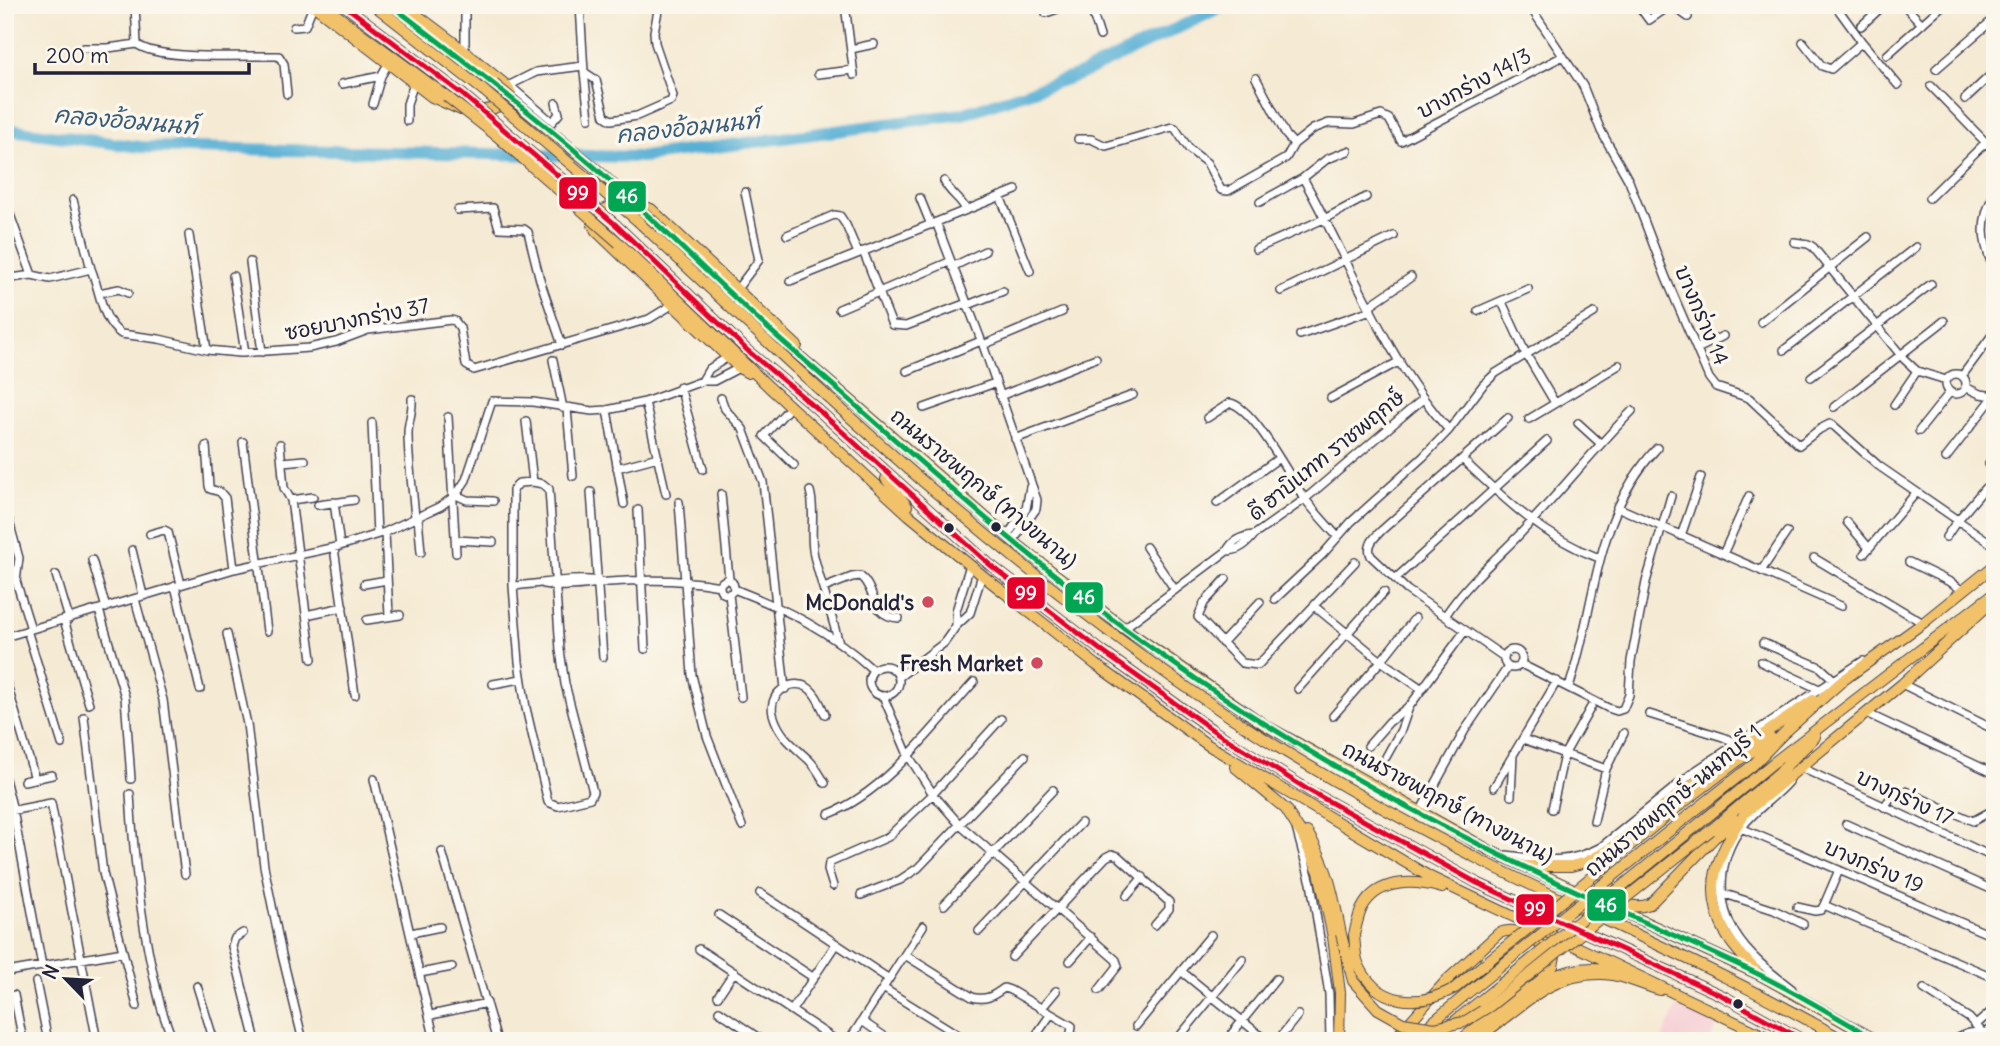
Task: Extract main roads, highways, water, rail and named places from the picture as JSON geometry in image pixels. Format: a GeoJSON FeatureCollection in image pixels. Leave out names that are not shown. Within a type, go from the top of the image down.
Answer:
{"type":"FeatureCollection","features":[{"type":"Feature","properties":{"kind":"main road"},"geometry":{"type":"LineString","coordinates":[[323,5],[497,136],[619,243],[769,387],[922,525],[1095,664],[1208,745],[1285,808],[1306,830],[1329,874],[1353,981],[1378,1009],[1403,1023],[1435,1028],[1465,1022],[1490,1006],[1711,830],[1782,770],[1845,707]]}},
{"type":"Feature","properties":{"kind":"main road"},"geometry":{"type":"LineString","coordinates":[[344,5],[462,94],[617,225],[748,351],[989,564],[1103,652],[1214,731],[1262,762],[1477,883],[1723,996],[1805,1041]]}},
{"type":"Feature","properties":{"kind":"main road"},"geometry":{"type":"LineString","coordinates":[[374,5],[483,90],[639,222],[881,443],[1002,548],[1115,636],[1257,734],[1374,802],[1487,863],[1702,966],[1845,1041]]}},
{"type":"Feature","properties":{"kind":"main road","name":"ถนนราชพฤกษ์ (ทางขนาน)"},"geometry":{"type":"LineString","coordinates":[[391,5],[494,84],[594,167],[780,339],[825,375],[952,489],[1010,539],[1124,628],[1265,725],[1420,812],[1501,855],[1760,975],[1878,1041]]}},
{"type":"Feature","properties":{"kind":"main road"},"geometry":{"type":"LineString","coordinates":[[313,6],[432,97],[456,108],[472,111],[492,109],[506,103],[511,94],[508,85],[404,5]]}},
{"type":"Feature","properties":{"kind":"main road"},"geometry":{"type":"LineString","coordinates":[[769,387],[739,368],[596,231],[593,225],[597,213],[628,204],[651,209],[788,336],[825,375]]}},
{"type":"Feature","properties":{"kind":"main road"},"geometry":{"type":"LineString","coordinates":[[881,443],[952,489]]}},
{"type":"Feature","properties":{"kind":"main road"},"geometry":{"type":"LineString","coordinates":[[869,457],[922,525]]}},
{"type":"Feature","properties":{"kind":"main road","name":"ถนนราชพฤกษ์-นนทบุรี 1"},"geometry":{"type":"LineString","coordinates":[[1410,1041],[1470,990],[1753,765],[1838,680],[1923,623],[1995,565]]}},
{"type":"Feature","properties":{"kind":"main road","name":"ถนนราชพฤกษ์-นนทบุรี 1"},"geometry":{"type":"LineString","coordinates":[[1430,1041],[1845,707],[1995,592]]}},
{"type":"Feature","properties":{"kind":"main road"},"geometry":{"type":"LineString","coordinates":[[1607,851],[1600,869],[1608,885],[1625,904],[1642,907],[1650,904],[1714,838],[1902,684],[1995,599]]}},
{"type":"Feature","properties":{"kind":"main road"},"geometry":{"type":"LineString","coordinates":[[1524,866],[1572,866],[1607,851],[1702,777],[1838,680]]}},
{"type":"Feature","properties":{"kind":"main road"},"geometry":{"type":"LineString","coordinates":[[1466,895],[1426,883],[1401,881],[1372,897],[1362,908],[1354,935],[1357,962],[1374,987],[1390,998],[1413,1001],[1438,997],[1455,988],[1675,809],[1743,757],[1783,734]]}},
{"type":"Feature","properties":{"kind":"main road"},"geometry":{"type":"LineString","coordinates":[[1208,745],[1412,867],[1775,1041]]}},
{"type":"Feature","properties":{"kind":"main road"},"geometry":{"type":"LineString","coordinates":[[1305,748],[1374,802]]}},
{"type":"Feature","properties":{"kind":"main road"},"geometry":{"type":"LineString","coordinates":[[1285,808],[1303,835],[1319,872],[1340,993],[1339,1041]]}},
{"type":"Feature","properties":{"kind":"main road"},"geometry":{"type":"LineString","coordinates":[[1745,813],[1720,852],[1714,873],[1715,906],[1726,936],[1760,975]]}},
{"type":"Feature","properties":{"kind":"main road"},"geometry":{"type":"LineString","coordinates":[[1393,1041],[1446,981],[1499,933],[1506,930],[1522,932],[1555,956],[1553,966],[1537,984]]}},
{"type":"Feature","properties":{"kind":"main road"},"geometry":{"type":"LineString","coordinates":[[1459,1041],[1537,984],[1555,974],[1586,967],[1600,967],[1643,976]]}},
{"type":"Feature","properties":{"kind":"main road"},"geometry":{"type":"LineString","coordinates":[[1473,1041],[1555,981],[1582,975],[1604,974],[1678,994]]}},
{"type":"Feature","properties":{"kind":"waterway","name":"คลองอ้อมนนท์"},"geometry":{"type":"LineString","coordinates":[[5,129],[140,147],[642,157],[962,114],[1081,74],[1226,5]]}},
{"type":"Feature","properties":{"kind":"place","name":"McDonald's"},"geometry":{"type":"Point","coordinates":[928,602]}},
{"type":"Feature","properties":{"kind":"place","name":"Fresh Market"},"geometry":{"type":"Point","coordinates":[1037,663]}}]}
